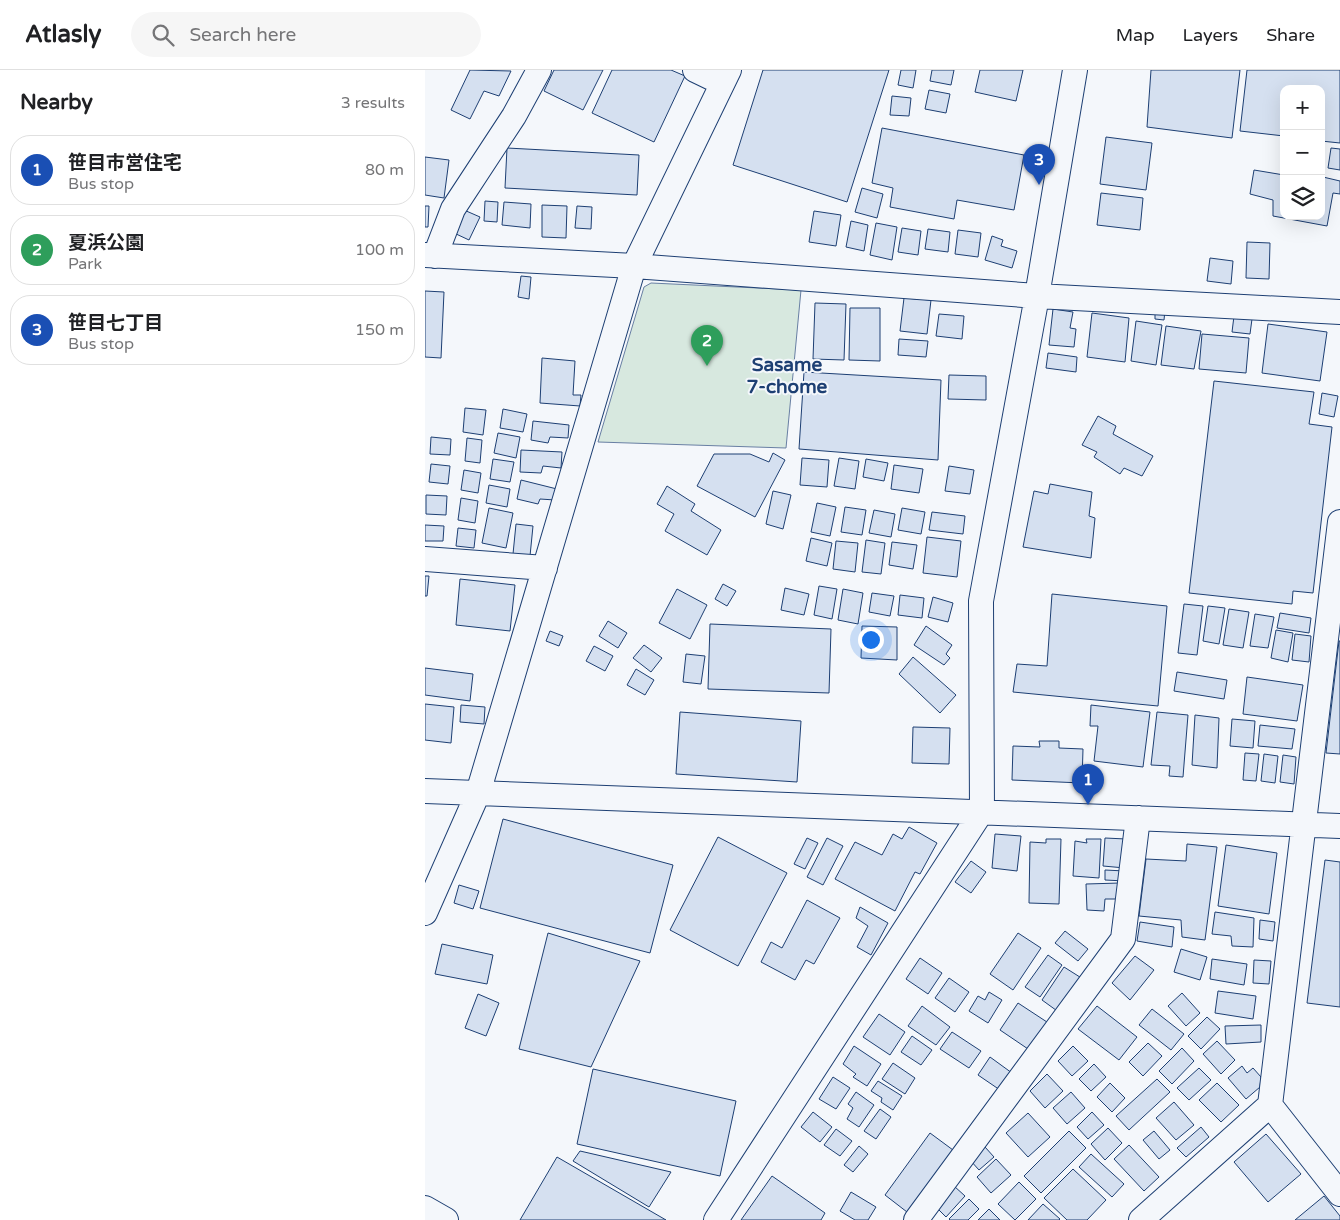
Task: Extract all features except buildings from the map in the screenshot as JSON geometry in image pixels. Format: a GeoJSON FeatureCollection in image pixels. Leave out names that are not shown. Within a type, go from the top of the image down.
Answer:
{"type":"FeatureCollection","features":[{"type":"Feature","properties":{"kind":"street"},"geometry":{"type":"LineString","coordinates":[[539,70],[514,116],[453,209],[430,256],[634,266],[1037,296],[1340,312]]}},
{"type":"Feature","properties":{"kind":"street"},"geometry":{"type":"LineString","coordinates":[[425,913],[478,793],[634,266],[726,77],[695,70]]}},
{"type":"Feature","properties":{"kind":"street"},"geometry":{"type":"LineString","coordinates":[[716,1220],[982,811],[981,601],[1037,296],[1075,70]]}},
{"type":"Feature","properties":{"kind":"street"},"geometry":{"type":"LineString","coordinates":[[1141,1220],[1270,1105],[1340,522]]}},
{"type":"Feature","properties":{"kind":"street"},"geometry":{"type":"LineString","coordinates":[[425,559],[545,568]]}},
{"type":"Feature","properties":{"kind":"street"},"geometry":{"type":"LineString","coordinates":[[425,791],[1340,826]]}},
{"type":"Feature","properties":{"kind":"street"},"geometry":{"type":"LineString","coordinates":[[916,1220],[1123,939],[1138,818]]}},
{"type":"Feature","properties":{"kind":"street"},"geometry":{"type":"LineString","coordinates":[[1270,1105],[1340,1194]]}},
{"type":"Feature","properties":{"kind":"street"},"geometry":{"type":"LineString","coordinates":[[425,1208],[446,1220]]}},
{"type":"Feature","properties":{"kind":"shaded area"},"geometry":{"type":"Polygon","coordinates":[[[651,283],[801,290],[786,448],[598,442],[644,287],[651,283]]]}},
{"type":"Feature","properties":{"kind":"place","name":"笹目七丁目"},"geometry":{"type":"Point","coordinates":[1039,185]}},
{"type":"Feature","properties":{"kind":"place","name":"夏浜公園"},"geometry":{"type":"Point","coordinates":[707,366]}},
{"type":"Feature","properties":{"kind":"place","name":"笹目市営住宅"},"geometry":{"type":"Point","coordinates":[1088,805]}},
{"type":"Feature","properties":{"kind":"district","name":"Sasame 7-chome"},"geometry":{"type":"Point","coordinates":[787,375]}}]}
